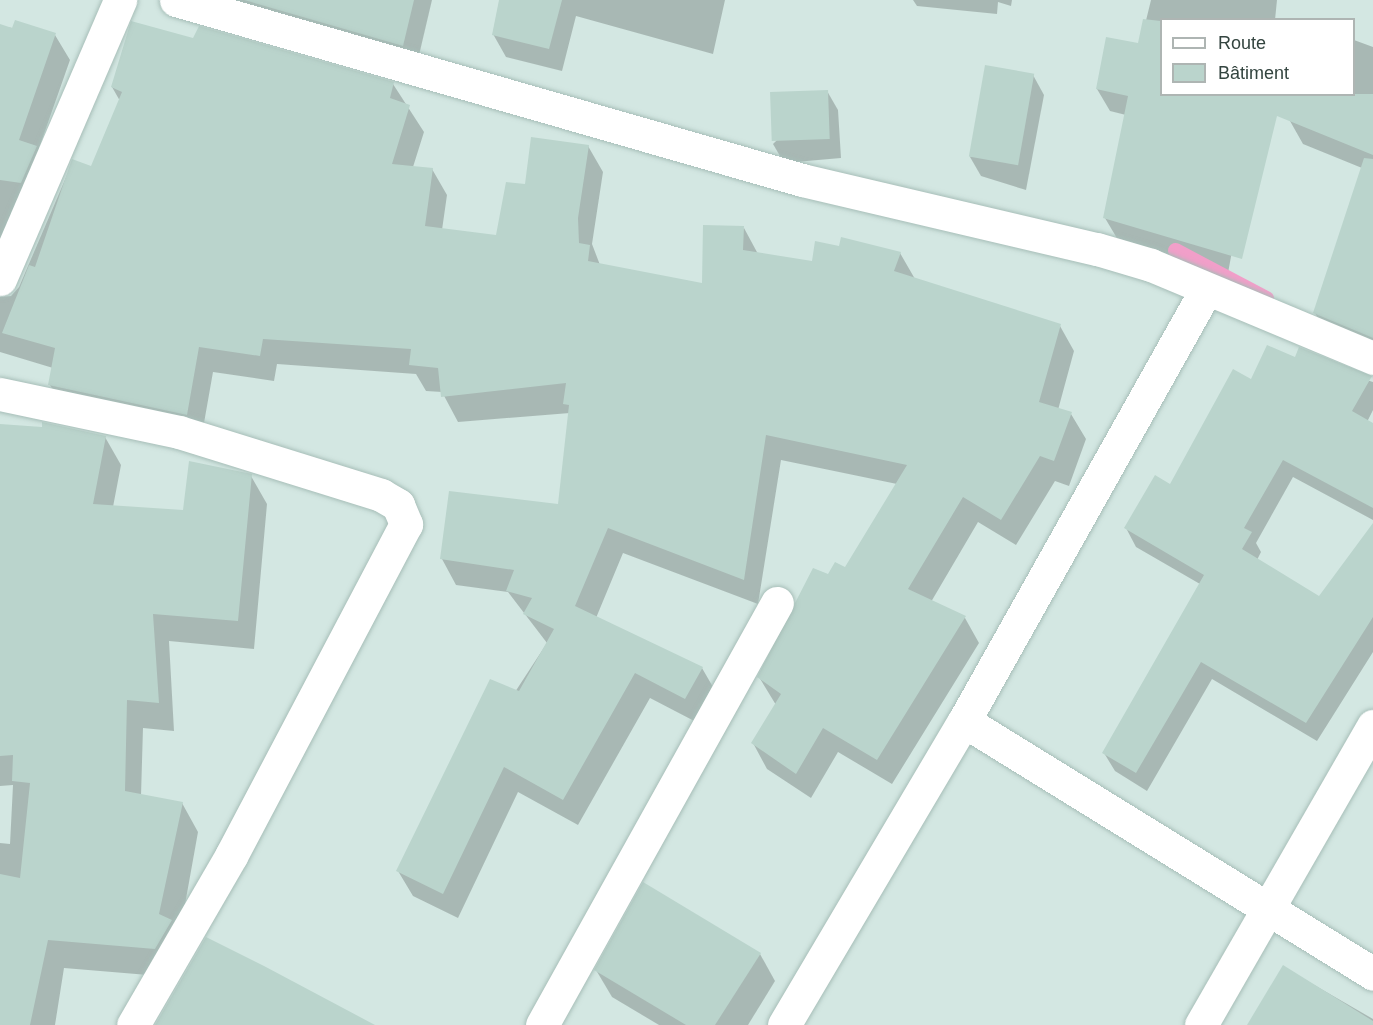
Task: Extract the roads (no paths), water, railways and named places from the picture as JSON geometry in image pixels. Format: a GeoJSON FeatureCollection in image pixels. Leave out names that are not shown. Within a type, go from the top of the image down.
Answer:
{"type":"FeatureCollection","features":[{"type":"Feature","properties":{"kind":"street"},"geometry":{"type":"LineString","coordinates":[[0,279],[120,0]]}},
{"type":"Feature","properties":{"kind":"street"},"geometry":{"type":"LineString","coordinates":[[176,0],[802,180],[1097,249],[1151,265],[1205,291],[1373,358]]}},
{"type":"Feature","properties":{"kind":"street"},"geometry":{"type":"LineString","coordinates":[[784,1025],[964,721],[1205,291]]}},
{"type":"Feature","properties":{"kind":"street"},"geometry":{"type":"LineString","coordinates":[[0,394],[179,432],[369,492],[398,505],[406,524],[231,856],[133,1025]]}},
{"type":"Feature","properties":{"kind":"street"},"geometry":{"type":"LineString","coordinates":[[542,1025],[777,603]]}},
{"type":"Feature","properties":{"kind":"street"},"geometry":{"type":"LineString","coordinates":[[964,721],[1373,974]]}},
{"type":"Feature","properties":{"kind":"street"},"geometry":{"type":"LineString","coordinates":[[1201,1025],[1373,726]]}},
{"type":"Feature","properties":{"kind":"waterway"},"geometry":{"type":"LineString","coordinates":[[1175,250],[1266,298]]}}]}
